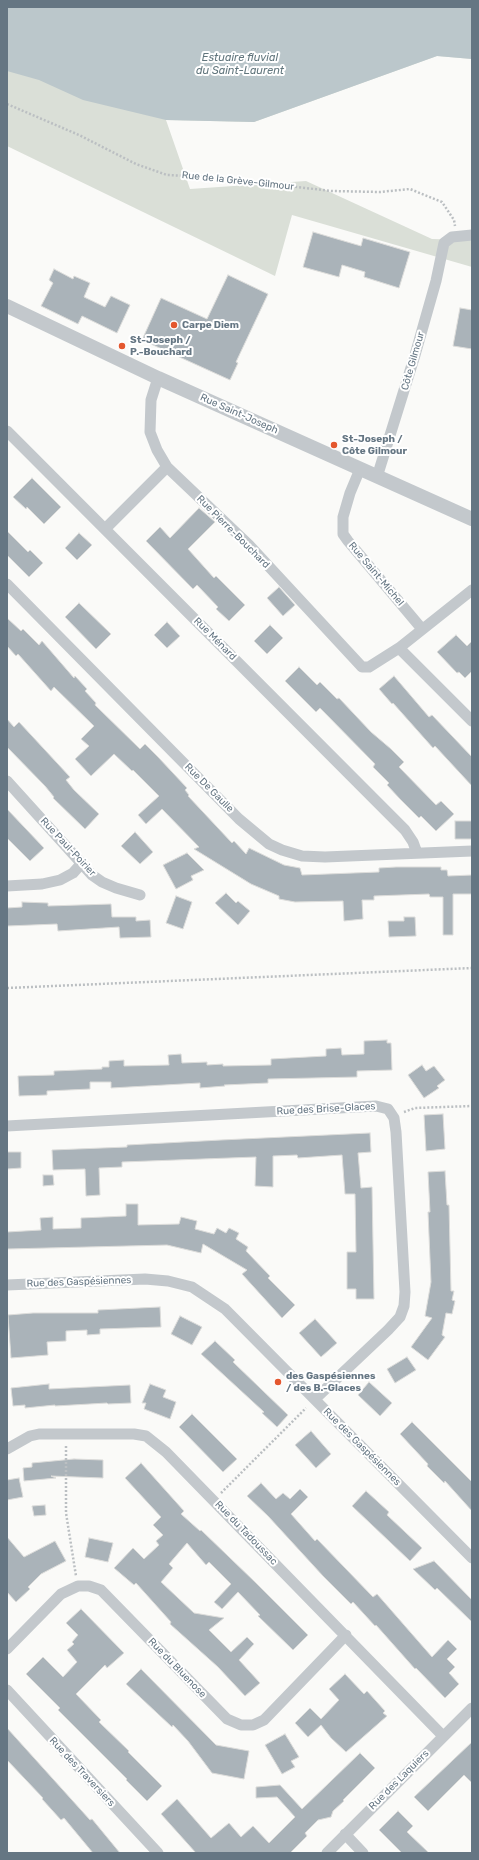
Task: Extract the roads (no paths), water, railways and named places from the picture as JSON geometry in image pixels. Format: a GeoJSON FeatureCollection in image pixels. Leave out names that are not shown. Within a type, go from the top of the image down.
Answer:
{"type":"FeatureCollection","features":[{"type":"Feature","properties":{"kind":"street","name":"Côte Gilmour"},"geometry":{"type":"LineString","coordinates":[[377,477],[416,355],[436,281],[444,243],[458,236],[472,235]]}},
{"type":"Feature","properties":{"kind":"street","name":"Rue Saint-Joseph"},"geometry":{"type":"LineString","coordinates":[[7,306],[158,378],[472,519]]}},
{"type":"Feature","properties":{"kind":"street","name":"Rue Pierre-Bouchard"},"geometry":{"type":"LineString","coordinates":[[158,378],[153,389],[151,400],[150,432],[157,450],[167,467],[249,545],[362,667],[369,667],[399,648]]}},
{"type":"Feature","properties":{"kind":"street","name":"Rue Ménard"},"geometry":{"type":"LineString","coordinates":[[7,431],[406,830],[417,852]]}},
{"type":"Feature","properties":{"kind":"street"},"geometry":{"type":"LineString","coordinates":[[105,529],[167,467]]}},
{"type":"Feature","properties":{"kind":"street","name":"Rue Saint-Michel"},"geometry":{"type":"LineString","coordinates":[[360,469],[350,492],[343,517],[343,534],[422,629]]}},
{"type":"Feature","properties":{"kind":"street","name":"Rue De Gaulle"},"geometry":{"type":"LineString","coordinates":[[7,584],[239,819],[269,844],[302,856],[317,857],[472,851]]}},
{"type":"Feature","properties":{"kind":"street"},"geometry":{"type":"LineString","coordinates":[[472,590],[399,648],[472,720]]}},
{"type":"Feature","properties":{"kind":"street","name":"Rue Paul-Poirier"},"geometry":{"type":"LineString","coordinates":[[7,781],[92,875],[102,882],[116,888],[140,895]]}},
{"type":"Feature","properties":{"kind":"street"},"geometry":{"type":"LineString","coordinates":[[7,886],[42,884],[60,880],[73,873],[82,863]]}},
{"type":"Feature","properties":{"kind":"street","name":"Rue des Brise-Glaces"},"geometry":{"type":"LineString","coordinates":[[7,1126],[376,1106],[388,1109],[394,1118],[404,1306],[400,1317],[388,1330],[315,1399]]}},
{"type":"Feature","properties":{"kind":"street","name":"Rue des Gaspésiennes"},"geometry":{"type":"LineString","coordinates":[[7,1285],[145,1279],[168,1281],[192,1287],[225,1309],[472,1558]]}},
{"type":"Feature","properties":{"kind":"street","name":"Rue du Tadoussac"},"geometry":{"type":"LineString","coordinates":[[7,1449],[30,1436],[66,1433],[134,1434],[146,1436],[166,1452],[443,1736]]}},
{"type":"Feature","properties":{"kind":"street","name":"Rue du Bluenose"},"geometry":{"type":"LineString","coordinates":[[7,1649],[62,1594],[78,1586],[89,1586],[101,1590],[227,1719],[241,1725],[253,1725],[264,1720],[346,1636]]}},
{"type":"Feature","properties":{"kind":"street","name":"Rue des Traversiers"},"geometry":{"type":"LineString","coordinates":[[7,1690],[158,1853]]}},
{"type":"Feature","properties":{"kind":"street","name":"Rue des Laquiers"},"geometry":{"type":"LineString","coordinates":[[327,1853],[472,1708]]}},
{"type":"Feature","properties":{"kind":"street"},"geometry":{"type":"LineString","coordinates":[[345,1834],[363,1853]]}},
{"type":"Feature","properties":{"kind":"water","name":"Estuaire fluvial du Saint-Laurent"},"geometry":{"type":"Polygon","coordinates":[[[7,7],[472,7],[472,59],[437,56],[254,122],[166,120],[83,100],[39,80],[7,71],[7,7]]]}},
{"type":"Feature","properties":{"kind":"place","name":"Carpe Diem"},"geometry":{"type":"Point","coordinates":[174,325]}},
{"type":"Feature","properties":{"kind":"place","name":"St-Joseph / P.-Bouchard"},"geometry":{"type":"Point","coordinates":[122,346]}},
{"type":"Feature","properties":{"kind":"place","name":"St-Joseph / Côte Gilmour"},"geometry":{"type":"Point","coordinates":[334,445]}},
{"type":"Feature","properties":{"kind":"place","name":"des Gaspésiennes / des B.-Glaces"},"geometry":{"type":"Point","coordinates":[278,1382]}}]}
